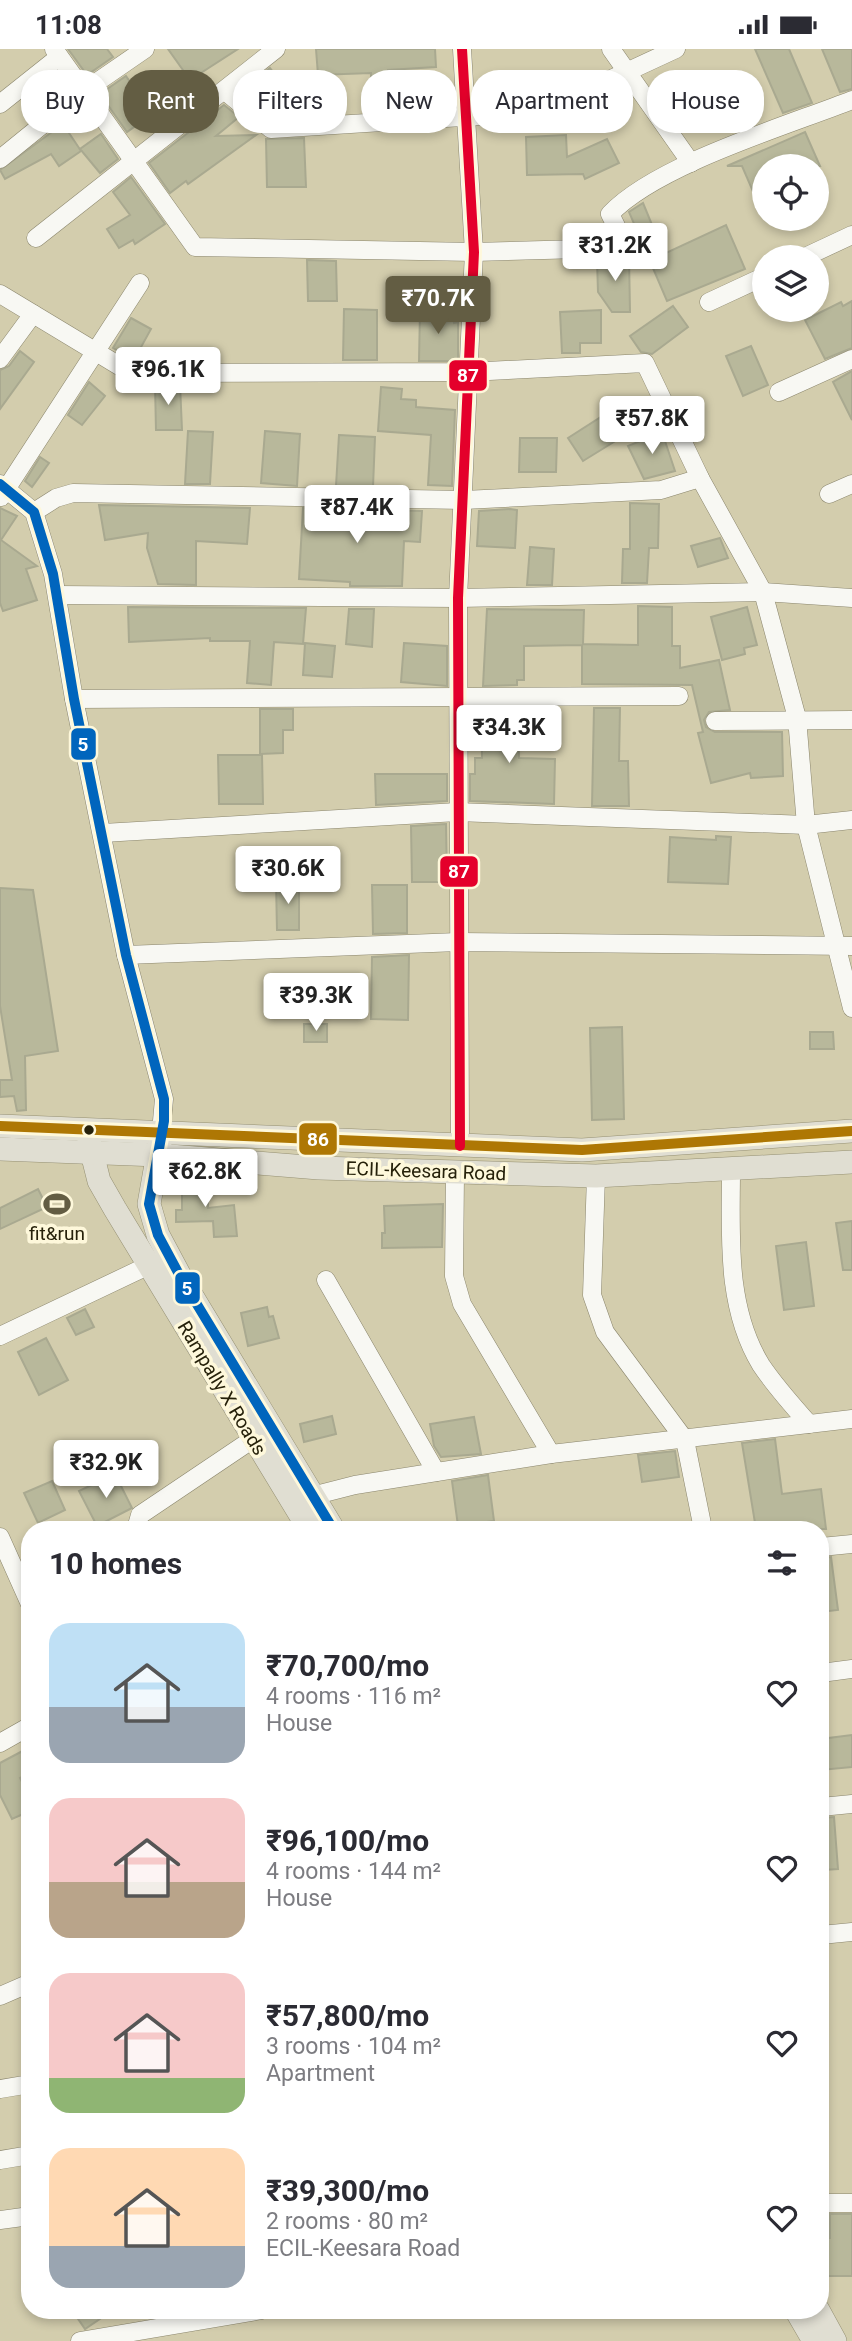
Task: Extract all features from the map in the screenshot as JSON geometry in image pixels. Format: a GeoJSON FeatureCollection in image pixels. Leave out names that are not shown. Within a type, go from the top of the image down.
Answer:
{"type":"FeatureCollection","features":[{"type":"Feature","properties":{"kind":"main road","name":"ECIL-Keesara Road"},"geometry":{"type":"LineString","coordinates":[[0,1126],[89,1142]]}},
{"type":"Feature","properties":{"kind":"main road","name":"ECIL-Keesara Road"},"geometry":{"type":"LineString","coordinates":[[0,1149],[89,1142],[582,1150],[852,1131]]}},
{"type":"Feature","properties":{"kind":"main road","name":"Rampally X Roads"},"geometry":{"type":"LineString","coordinates":[[89,1142],[99,1181],[159,1260],[328,1521]]}},
{"type":"Feature","properties":{"kind":"main road","name":"ECIL-Keesara Road"},"geometry":{"type":"LineString","coordinates":[[160,1143],[319,1168],[455,1173],[596,1176],[852,1162]]}},
{"type":"Feature","properties":{"kind":"main road","name":"Rampally X Roads"},"geometry":{"type":"LineString","coordinates":[[160,1143],[149,1204],[159,1260],[253,1439],[304,1521]]}},
{"type":"Feature","properties":{"kind":"main road"},"geometry":{"type":"LineString","coordinates":[[801,2319],[814,2341]]}},
{"type":"Feature","properties":{"kind":"main road"},"geometry":{"type":"LineString","coordinates":[[823,2319],[835,2341]]}},
{"type":"Feature","properties":{"kind":"street"},"geometry":{"type":"LineString","coordinates":[[109,74],[145,49]]}},
{"type":"Feature","properties":{"kind":"street"},"geometry":{"type":"LineString","coordinates":[[36,237],[226,91],[276,49]]}},
{"type":"Feature","properties":{"kind":"street"},"geometry":{"type":"LineString","coordinates":[[460,1146],[458,598],[474,252],[464,118],[464,49]]}},
{"type":"Feature","properties":{"kind":"street"},"geometry":{"type":"LineString","coordinates":[[611,49],[625,70]]}},
{"type":"Feature","properties":{"kind":"street"},"geometry":{"type":"LineString","coordinates":[[630,70],[676,49]]}},
{"type":"Feature","properties":{"kind":"street"},"geometry":{"type":"LineString","coordinates":[[0,104],[57,53],[69,70]]}},
{"type":"Feature","properties":{"kind":"street"},"geometry":{"type":"LineString","coordinates":[[633,82],[691,163]]}},
{"type":"Feature","properties":{"kind":"street"},"geometry":{"type":"LineString","coordinates":[[226,91],[271,129],[471,117]]}},
{"type":"Feature","properties":{"kind":"street"},"geometry":{"type":"LineString","coordinates":[[109,127],[195,247],[474,252],[617,249],[619,232],[610,214],[632,193],[691,163],[852,100]]}},
{"type":"Feature","properties":{"kind":"street"},"geometry":{"type":"LineString","coordinates":[[0,159],[32,133]]}},
{"type":"Feature","properties":{"kind":"street"},"geometry":{"type":"LineString","coordinates":[[829,246],[852,235]]}},
{"type":"Feature","properties":{"kind":"street"},"geometry":{"type":"LineString","coordinates":[[709,302],[752,282]]}},
{"type":"Feature","properties":{"kind":"street"},"geometry":{"type":"LineString","coordinates":[[140,283],[96,353],[2,490],[34,512],[57,595],[126,955],[164,1098],[160,1143]]}},
{"type":"Feature","properties":{"kind":"street"},"geometry":{"type":"LineString","coordinates":[[0,294],[131,373],[468,372],[645,363],[701,478],[763,592],[797,718],[806,825],[844,946],[852,1008]]}},
{"type":"Feature","properties":{"kind":"street"},"geometry":{"type":"LineString","coordinates":[[0,359],[33,314]]}},
{"type":"Feature","properties":{"kind":"street"},"geometry":{"type":"LineString","coordinates":[[779,393],[852,359]]}},
{"type":"Feature","properties":{"kind":"street"},"geometry":{"type":"LineString","coordinates":[[34,512],[56,498],[73,493],[464,500],[660,490],[701,478]]}},
{"type":"Feature","properties":{"kind":"street"},"geometry":{"type":"LineString","coordinates":[[829,494],[852,484]]}},
{"type":"Feature","properties":{"kind":"street"},"geometry":{"type":"LineString","coordinates":[[57,595],[458,598],[763,592],[852,598]]}},
{"type":"Feature","properties":{"kind":"street"},"geometry":{"type":"LineString","coordinates":[[75,699],[679,696]]}},
{"type":"Feature","properties":{"kind":"street"},"geometry":{"type":"LineString","coordinates":[[715,721],[797,718],[852,720]]}},
{"type":"Feature","properties":{"kind":"street"},"geometry":{"type":"LineString","coordinates":[[103,833],[457,812],[806,825],[852,820]]}},
{"type":"Feature","properties":{"kind":"street"},"geometry":{"type":"LineString","coordinates":[[126,955],[458,942],[844,946]]}},
{"type":"Feature","properties":{"kind":"street"},"geometry":{"type":"LineString","coordinates":[[731,1168],[730,1264],[740,1309],[761,1364],[808,1425]]}},
{"type":"Feature","properties":{"kind":"street"},"geometry":{"type":"LineString","coordinates":[[455,1173],[454,1276],[462,1304],[551,1454]]}},
{"type":"Feature","properties":{"kind":"street"},"geometry":{"type":"LineString","coordinates":[[596,1176],[592,1294],[605,1332],[685,1440],[701,1521]]}},
{"type":"Feature","properties":{"kind":"street"},"geometry":{"type":"LineString","coordinates":[[0,1336],[159,1260]]}},
{"type":"Feature","properties":{"kind":"street"},"geometry":{"type":"LineString","coordinates":[[326,1280],[436,1472]]}},
{"type":"Feature","properties":{"kind":"street"},"geometry":{"type":"LineString","coordinates":[[312,1496],[436,1472],[551,1454],[852,1419]]}},
{"type":"Feature","properties":{"kind":"street"},"geometry":{"type":"LineString","coordinates":[[138,1521],[140,1515],[253,1439]]}},
{"type":"Feature","properties":{"kind":"street"},"geometry":{"type":"LineString","coordinates":[[0,1537],[21,1574]]}},
{"type":"Feature","properties":{"kind":"street"},"geometry":{"type":"LineString","coordinates":[[829,1546],[852,1543]]}},
{"type":"Feature","properties":{"kind":"street"},"geometry":{"type":"LineString","coordinates":[[829,1672],[852,1669]]}},
{"type":"Feature","properties":{"kind":"street"},"geometry":{"type":"LineString","coordinates":[[0,1743],[21,1731]]}},
{"type":"Feature","properties":{"kind":"street"},"geometry":{"type":"LineString","coordinates":[[829,1806],[852,1804]]}},
{"type":"Feature","properties":{"kind":"street"},"geometry":{"type":"LineString","coordinates":[[829,1934],[852,1933]]}},
{"type":"Feature","properties":{"kind":"street"},"geometry":{"type":"LineString","coordinates":[[0,1996],[21,1987]]}},
{"type":"Feature","properties":{"kind":"street"},"geometry":{"type":"LineString","coordinates":[[0,2089],[21,2086]]}},
{"type":"Feature","properties":{"kind":"street"},"geometry":{"type":"LineString","coordinates":[[0,2160],[21,2156]]}},
{"type":"Feature","properties":{"kind":"street"},"geometry":{"type":"LineString","coordinates":[[829,2203],[852,2203]]}},
{"type":"Feature","properties":{"kind":"street"},"geometry":{"type":"LineString","coordinates":[[0,2220],[21,2217]]}},
{"type":"Feature","properties":{"kind":"street"},"geometry":{"type":"LineString","coordinates":[[80,2341],[209,2319]]}},
{"type":"Feature","properties":{"kind":"building"},"geometry":{"type":"Polygon","coordinates":[[[68,49],[107,49],[113,57],[94,70],[83,70],[68,49]]]}},
{"type":"Feature","properties":{"kind":"building"},"geometry":{"type":"Polygon","coordinates":[[[168,49],[238,49],[205,70],[183,70],[168,49]]]}},
{"type":"Feature","properties":{"kind":"building"},"geometry":{"type":"Polygon","coordinates":[[[316,49],[435,49],[436,67],[361,70],[361,73],[347,74],[347,70],[318,70],[316,49]]]}},
{"type":"Feature","properties":{"kind":"building"},"geometry":{"type":"Polygon","coordinates":[[[755,49],[789,49],[812,103],[783,113],[755,49]]]}},
{"type":"Feature","properties":{"kind":"building"},"geometry":{"type":"Polygon","coordinates":[[[822,49],[852,49],[852,89],[840,92],[822,49]]]}},
{"type":"Feature","properties":{"kind":"building"},"geometry":{"type":"Polygon","coordinates":[[[123,78],[123,126],[109,107],[109,88],[123,78]]]}},
{"type":"Feature","properties":{"kind":"building"},"geometry":{"type":"Polygon","coordinates":[[[224,105],[233,112],[233,122],[216,136],[256,135],[188,184],[186,181],[170,193],[149,163],[188,133],[219,133],[219,109],[224,105]]]}},
{"type":"Feature","properties":{"kind":"building"},"geometry":{"type":"Polygon","coordinates":[[[805,132],[815,154],[755,154],[805,132]]]}},
{"type":"Feature","properties":{"kind":"building"},"geometry":{"type":"Polygon","coordinates":[[[51,133],[69,133],[81,151],[59,166],[51,154],[5,179],[0,170],[51,133]]]}},
{"type":"Feature","properties":{"kind":"building"},"geometry":{"type":"Polygon","coordinates":[[[101,134],[118,159],[100,173],[80,149],[101,134]]]}},
{"type":"Feature","properties":{"kind":"building"},"geometry":{"type":"Polygon","coordinates":[[[566,135],[567,157],[607,139],[619,163],[585,179],[583,174],[527,175],[526,137],[566,135]]]}},
{"type":"Feature","properties":{"kind":"building"},"geometry":{"type":"Polygon","coordinates":[[[304,138],[306,187],[267,187],[266,139],[304,138]]]}},
{"type":"Feature","properties":{"kind":"building"},"geometry":{"type":"Polygon","coordinates":[[[752,155],[752,189],[742,166],[727,166],[752,155]]]}},
{"type":"Feature","properties":{"kind":"building"},"geometry":{"type":"Polygon","coordinates":[[[131,177],[165,224],[135,244],[133,240],[119,248],[107,229],[130,215],[113,192],[131,177]]]}},
{"type":"Feature","properties":{"kind":"building"},"geometry":{"type":"Polygon","coordinates":[[[643,203],[664,254],[726,225],[745,269],[667,301],[629,212],[643,203]]]}},
{"type":"Feature","properties":{"kind":"building"},"geometry":{"type":"Polygon","coordinates":[[[629,257],[630,312],[612,312],[598,292],[597,260],[629,257]]]}},
{"type":"Feature","properties":{"kind":"building"},"geometry":{"type":"Polygon","coordinates":[[[307,260],[336,261],[337,301],[308,301],[307,260]]]}},
{"type":"Feature","properties":{"kind":"building"},"geometry":{"type":"Polygon","coordinates":[[[852,301],[852,348],[825,359],[806,322],[829,322],[829,308],[841,302],[843,306],[852,301]]]}},
{"type":"Feature","properties":{"kind":"building"},"geometry":{"type":"Polygon","coordinates":[[[673,306],[688,327],[652,354],[641,352],[630,336],[673,306]]]}},
{"type":"Feature","properties":{"kind":"building"},"geometry":{"type":"Polygon","coordinates":[[[344,309],[377,310],[377,360],[343,360],[344,309]]]}},
{"type":"Feature","properties":{"kind":"building"},"geometry":{"type":"Polygon","coordinates":[[[453,310],[454,323],[458,322],[458,361],[419,361],[420,311],[453,310]]]}},
{"type":"Feature","properties":{"kind":"building"},"geometry":{"type":"Polygon","coordinates":[[[601,310],[601,343],[580,343],[580,353],[562,353],[560,312],[601,310]]]}},
{"type":"Feature","properties":{"kind":"building"},"geometry":{"type":"Polygon","coordinates":[[[131,318],[151,329],[134,360],[113,348],[131,318]]]}},
{"type":"Feature","properties":{"kind":"building"},"geometry":{"type":"Polygon","coordinates":[[[751,346],[768,385],[743,396],[726,356],[751,346]]]}},
{"type":"Feature","properties":{"kind":"building"},"geometry":{"type":"Polygon","coordinates":[[[20,351],[34,362],[0,409],[0,370],[9,366],[20,351]]]}},
{"type":"Feature","properties":{"kind":"building"},"geometry":{"type":"Polygon","coordinates":[[[852,371],[852,420],[833,382],[852,371]]]}},
{"type":"Feature","properties":{"kind":"building"},"geometry":{"type":"Polygon","coordinates":[[[89,382],[105,396],[82,425],[68,415],[89,382]]]}},
{"type":"Feature","properties":{"kind":"building"},"geometry":{"type":"Polygon","coordinates":[[[155,384],[180,384],[182,430],[156,430],[155,384]]]}},
{"type":"Feature","properties":{"kind":"building"},"geometry":{"type":"Polygon","coordinates":[[[381,387],[402,389],[401,399],[416,400],[416,407],[455,410],[452,486],[428,485],[431,435],[378,431],[381,387]]]}},
{"type":"Feature","properties":{"kind":"building"},"geometry":{"type":"Polygon","coordinates":[[[615,408],[630,432],[583,461],[568,438],[615,408]]]}},
{"type":"Feature","properties":{"kind":"building"},"geometry":{"type":"Polygon","coordinates":[[[188,431],[213,432],[210,484],[185,484],[188,431]]]}},
{"type":"Feature","properties":{"kind":"building"},"geometry":{"type":"Polygon","coordinates":[[[265,431],[300,434],[297,486],[261,483],[265,431]]]}},
{"type":"Feature","properties":{"kind":"building"},"geometry":{"type":"Polygon","coordinates":[[[662,432],[675,471],[644,479],[628,446],[662,432]]]}},
{"type":"Feature","properties":{"kind":"building"},"geometry":{"type":"Polygon","coordinates":[[[339,435],[375,437],[373,487],[336,486],[339,435]]]}},
{"type":"Feature","properties":{"kind":"building"},"geometry":{"type":"Polygon","coordinates":[[[520,438],[557,438],[556,472],[519,472],[520,438]]]}},
{"type":"Feature","properties":{"kind":"building"},"geometry":{"type":"Polygon","coordinates":[[[40,457],[49,463],[32,487],[25,481],[40,457]]]}},
{"type":"Feature","properties":{"kind":"building"},"geometry":{"type":"Polygon","coordinates":[[[630,503],[659,504],[658,548],[649,548],[647,583],[622,583],[623,549],[630,549],[630,503]]]}},
{"type":"Feature","properties":{"kind":"building"},"geometry":{"type":"Polygon","coordinates":[[[99,505],[250,508],[247,544],[196,541],[196,585],[158,584],[147,548],[148,533],[105,540],[99,505]]]}},
{"type":"Feature","properties":{"kind":"building"},"geometry":{"type":"Polygon","coordinates":[[[0,508],[17,516],[1,540],[37,566],[26,569],[37,600],[3,611],[0,603],[0,508]]]}},
{"type":"Feature","properties":{"kind":"building"},"geometry":{"type":"Polygon","coordinates":[[[303,508],[422,511],[420,542],[404,541],[402,586],[350,586],[350,582],[299,579],[303,508]]]}},
{"type":"Feature","properties":{"kind":"building"},"geometry":{"type":"Polygon","coordinates":[[[517,510],[515,548],[477,546],[479,511],[517,510]]]}},
{"type":"Feature","properties":{"kind":"building"},"geometry":{"type":"Polygon","coordinates":[[[720,538],[728,558],[698,567],[691,546],[720,538]]]}},
{"type":"Feature","properties":{"kind":"building"},"geometry":{"type":"Polygon","coordinates":[[[530,547],[554,549],[552,585],[527,585],[530,547]]]}},
{"type":"Feature","properties":{"kind":"building"},"geometry":{"type":"Polygon","coordinates":[[[638,606],[672,607],[672,646],[680,646],[680,668],[719,660],[730,710],[709,712],[704,720],[706,727],[715,732],[782,732],[783,776],[751,778],[750,773],[711,783],[698,733],[703,732],[692,685],[582,684],[582,645],[524,646],[524,680],[517,680],[517,685],[483,686],[487,609],[584,610],[583,644],[638,645],[638,606]]]}},
{"type":"Feature","properties":{"kind":"building"},"geometry":{"type":"Polygon","coordinates":[[[128,607],[306,608],[303,644],[274,642],[271,685],[247,683],[250,641],[210,641],[210,638],[129,642],[128,607]]]}},
{"type":"Feature","properties":{"kind":"building"},"geometry":{"type":"Polygon","coordinates":[[[747,607],[757,645],[744,648],[745,654],[722,660],[711,617],[747,607]]]}},
{"type":"Feature","properties":{"kind":"building"},"geometry":{"type":"Polygon","coordinates":[[[349,609],[374,609],[372,647],[346,644],[349,609]]]}},
{"type":"Feature","properties":{"kind":"building"},"geometry":{"type":"Polygon","coordinates":[[[305,643],[335,646],[332,677],[303,675],[305,643]]]}},
{"type":"Feature","properties":{"kind":"building"},"geometry":{"type":"Polygon","coordinates":[[[404,643],[447,646],[447,686],[401,682],[404,643]]]}},
{"type":"Feature","properties":{"kind":"building"},"geometry":{"type":"Polygon","coordinates":[[[481,708],[518,708],[519,758],[555,759],[554,804],[470,801],[470,774],[475,774],[475,758],[482,758],[481,708]]]}},
{"type":"Feature","properties":{"kind":"building"},"geometry":{"type":"Polygon","coordinates":[[[594,708],[620,708],[619,761],[628,761],[629,806],[592,806],[594,708]]]}},
{"type":"Feature","properties":{"kind":"building"},"geometry":{"type":"Polygon","coordinates":[[[260,709],[293,709],[293,730],[283,730],[283,753],[260,754],[260,709]]]}},
{"type":"Feature","properties":{"kind":"building"},"geometry":{"type":"Polygon","coordinates":[[[218,755],[262,755],[263,804],[219,804],[218,755]]]}},
{"type":"Feature","properties":{"kind":"building"},"geometry":{"type":"Polygon","coordinates":[[[375,774],[447,774],[447,801],[376,805],[375,774]]]}},
{"type":"Feature","properties":{"kind":"building"},"geometry":{"type":"Polygon","coordinates":[[[446,824],[447,882],[412,882],[411,826],[446,824]]]}},
{"type":"Feature","properties":{"kind":"building"},"geometry":{"type":"Polygon","coordinates":[[[716,836],[731,837],[728,884],[668,882],[670,837],[716,840],[716,836]]]}},
{"type":"Feature","properties":{"kind":"building"},"geometry":{"type":"Polygon","coordinates":[[[276,882],[299,882],[299,930],[277,930],[276,882]]]}},
{"type":"Feature","properties":{"kind":"building"},"geometry":{"type":"Polygon","coordinates":[[[372,885],[407,885],[407,933],[373,934],[372,885]]]}},
{"type":"Feature","properties":{"kind":"building"},"geometry":{"type":"Polygon","coordinates":[[[0,888],[33,890],[58,1051],[25,1056],[26,1110],[17,1111],[14,1096],[0,1097],[0,1080],[12,1080],[0,1006],[0,888]]]}},
{"type":"Feature","properties":{"kind":"building"},"geometry":{"type":"Polygon","coordinates":[[[409,955],[408,1020],[371,1019],[372,957],[409,955]]]}},
{"type":"Feature","properties":{"kind":"building"},"geometry":{"type":"Polygon","coordinates":[[[304,1024],[327,1024],[327,1042],[304,1042],[304,1024]]]}},
{"type":"Feature","properties":{"kind":"building"},"geometry":{"type":"Polygon","coordinates":[[[622,1027],[624,1119],[592,1120],[590,1028],[622,1027]]]}},
{"type":"Feature","properties":{"kind":"building"},"geometry":{"type":"Polygon","coordinates":[[[810,1032],[833,1032],[834,1049],[810,1049],[810,1032]]]}},
{"type":"Feature","properties":{"kind":"building"},"geometry":{"type":"Polygon","coordinates":[[[182,1179],[208,1180],[208,1208],[234,1205],[237,1236],[214,1237],[213,1221],[176,1222],[176,1210],[182,1210],[182,1179]]]}},
{"type":"Feature","properties":{"kind":"building"},"geometry":{"type":"Polygon","coordinates":[[[38,1189],[47,1207],[0,1229],[0,1208],[38,1189]]]}},
{"type":"Feature","properties":{"kind":"building"},"geometry":{"type":"Polygon","coordinates":[[[443,1204],[442,1247],[382,1248],[382,1233],[385,1233],[384,1206],[443,1204]]]}},
{"type":"Feature","properties":{"kind":"building"},"geometry":{"type":"Polygon","coordinates":[[[852,1221],[852,1270],[843,1270],[836,1223],[852,1221]]]}},
{"type":"Feature","properties":{"kind":"building"},"geometry":{"type":"Polygon","coordinates":[[[806,1242],[814,1306],[784,1310],[776,1246],[806,1242]]]}},
{"type":"Feature","properties":{"kind":"building"},"geometry":{"type":"Polygon","coordinates":[[[267,1307],[269,1317],[273,1316],[279,1338],[248,1346],[241,1313],[267,1307]]]}},
{"type":"Feature","properties":{"kind":"building"},"geometry":{"type":"Polygon","coordinates":[[[85,1309],[94,1327],[76,1335],[67,1318],[85,1309]]]}},
{"type":"Feature","properties":{"kind":"building"},"geometry":{"type":"Polygon","coordinates":[[[46,1338],[68,1380],[39,1395],[18,1352],[46,1338]]]}},
{"type":"Feature","properties":{"kind":"building"},"geometry":{"type":"Polygon","coordinates":[[[332,1416],[336,1434],[304,1442],[300,1424],[332,1416]]]}},
{"type":"Feature","properties":{"kind":"building"},"geometry":{"type":"Polygon","coordinates":[[[474,1417],[481,1454],[441,1457],[434,1446],[430,1424],[474,1417]]]}},
{"type":"Feature","properties":{"kind":"building"},"geometry":{"type":"Polygon","coordinates":[[[775,1439],[782,1494],[821,1489],[825,1521],[755,1521],[742,1443],[775,1439]]]}},
{"type":"Feature","properties":{"kind":"building"},"geometry":{"type":"Polygon","coordinates":[[[675,1451],[679,1477],[642,1482],[638,1455],[675,1451]]]}},
{"type":"Feature","properties":{"kind":"building"},"geometry":{"type":"Polygon","coordinates":[[[115,1474],[132,1508],[107,1521],[94,1521],[79,1491],[115,1474]]]}},
{"type":"Feature","properties":{"kind":"building"},"geometry":{"type":"Polygon","coordinates":[[[488,1475],[494,1521],[457,1521],[452,1481],[488,1475]]]}},
{"type":"Feature","properties":{"kind":"building"},"geometry":{"type":"Polygon","coordinates":[[[52,1481],[65,1510],[37,1521],[24,1493],[52,1481]]]}},
{"type":"Feature","properties":{"kind":"building"},"geometry":{"type":"Polygon","coordinates":[[[829,1557],[838,1610],[829,1611],[829,1557]]]}},
{"type":"Feature","properties":{"kind":"building"},"geometry":{"type":"Polygon","coordinates":[[[852,1735],[852,1767],[829,1769],[829,1738],[852,1735]]]}},
{"type":"Feature","properties":{"kind":"building"},"geometry":{"type":"Polygon","coordinates":[[[21,1752],[21,1815],[12,1819],[0,1795],[0,1763],[21,1752]]]}},
{"type":"Feature","properties":{"kind":"building"},"geometry":{"type":"Polygon","coordinates":[[[829,1817],[834,1817],[838,1869],[829,1870],[829,1817]]]}},
{"type":"Feature","properties":{"kind":"building"},"geometry":{"type":"Polygon","coordinates":[[[830,2214],[852,2214],[852,2276],[829,2276],[830,2214]]]}},
{"type":"Feature","properties":{"kind":"building"},"geometry":{"type":"Polygon","coordinates":[[[78,2319],[100,2319],[85,2329],[78,2319]]]}},
{"type":"Feature","properties":{"kind":"transit line","name":"87"},"geometry":{"type":"LineString","coordinates":[[460,1146],[458,598],[474,252],[462,49]]}},
{"type":"Feature","properties":{"kind":"transit line","name":"5"},"geometry":{"type":"LineString","coordinates":[[0,484],[34,512],[53,574],[74,699],[126,955],[164,1099],[164,1121],[149,1204],[158,1235],[181,1278],[328,1521]]}},
{"type":"Feature","properties":{"kind":"transit line","name":"86"},"geometry":{"type":"LineString","coordinates":[[0,1126],[582,1150],[852,1131]]}},
{"type":"Feature","properties":{"kind":"place","name":"fit&run"},"geometry":{"type":"Point","coordinates":[57,1204]}}]}
